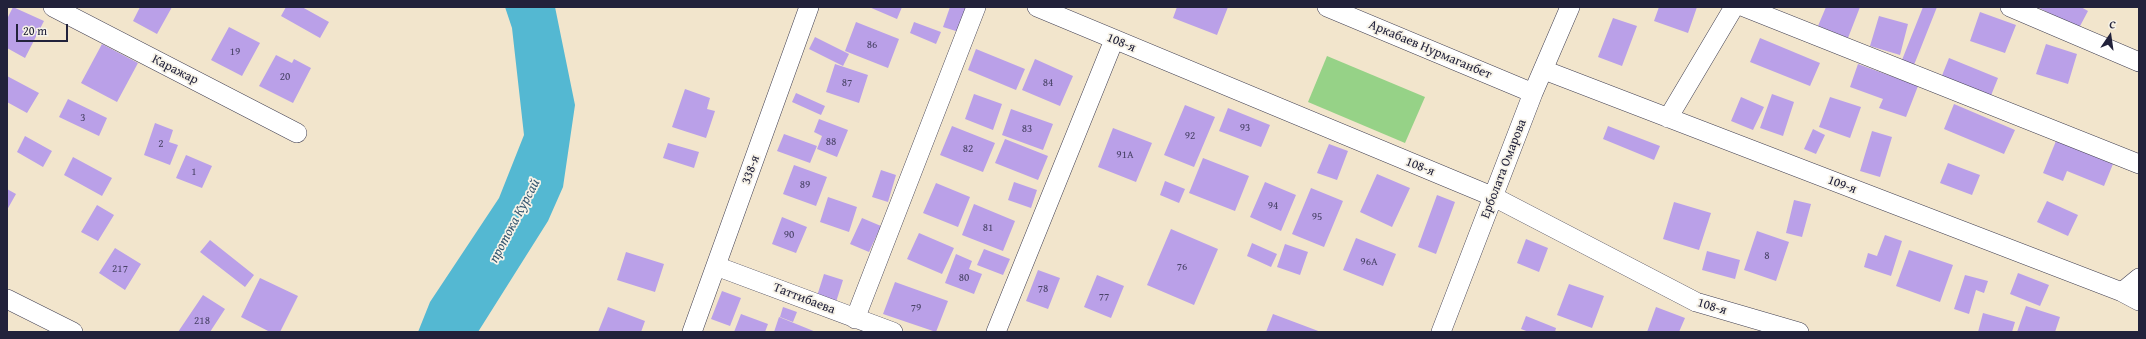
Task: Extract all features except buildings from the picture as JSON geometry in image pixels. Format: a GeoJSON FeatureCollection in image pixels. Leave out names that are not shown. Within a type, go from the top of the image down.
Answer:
{"type":"FeatureCollection","features":[{"type":"Feature","properties":{"kind":"street","name":"Каражар"},"geometry":{"type":"LineString","coordinates":[[53,7],[298,133]]}},
{"type":"Feature","properties":{"kind":"street","name":"338-я"},"geometry":{"type":"LineString","coordinates":[[692,332],[809,7]]}},
{"type":"Feature","properties":{"kind":"street"},"geometry":{"type":"LineString","coordinates":[[855,319],[976,7]]}},
{"type":"Feature","properties":{"kind":"street","name":"108-я"},"geometry":{"type":"LineString","coordinates":[[1037,7],[1494,198],[1696,302],[1799,332]]}},
{"type":"Feature","properties":{"kind":"street","name":"Аркабаев Нурмаганбет"},"geometry":{"type":"LineString","coordinates":[[1327,7],[1533,93]]}},
{"type":"Feature","properties":{"kind":"street","name":"Ерболата Омарова"},"geometry":{"type":"LineString","coordinates":[[1441,332],[1494,198],[1533,93],[1570,7]]}},
{"type":"Feature","properties":{"kind":"street"},"geometry":{"type":"LineString","coordinates":[[1668,118],[1734,7]]}},
{"type":"Feature","properties":{"kind":"street"},"geometry":{"type":"LineString","coordinates":[[1744,7],[2139,164]]}},
{"type":"Feature","properties":{"kind":"street"},"geometry":{"type":"LineString","coordinates":[[2010,7],[2139,62]]}},
{"type":"Feature","properties":{"kind":"street"},"geometry":{"type":"LineString","coordinates":[[996,332],[1114,40]]}},
{"type":"Feature","properties":{"kind":"street","name":"109-я"},"geometry":{"type":"LineString","coordinates":[[1544,70],[2122,292],[2139,301]]}},
{"type":"Feature","properties":{"kind":"street","name":"Таттибаева"},"geometry":{"type":"LineString","coordinates":[[716,266],[893,332]]}},
{"type":"Feature","properties":{"kind":"street"},"geometry":{"type":"LineString","coordinates":[[2122,292],[2139,278]]}},
{"type":"Feature","properties":{"kind":"street"},"geometry":{"type":"LineString","coordinates":[[7,299],[73,332]]}},
{"type":"Feature","properties":{"kind":"green space"},"geometry":{"type":"Polygon","coordinates":[[[1327,56],[1425,97],[1405,143],[1308,102],[1327,56]]]}},
{"type":"Feature","properties":{"kind":"water","name":"протока Курсай"},"geometry":{"type":"Polygon","coordinates":[[[505,7],[555,7],[575,105],[563,187],[548,221],[478,332],[418,332],[430,302],[499,198],[524,135],[512,28],[505,7]]]}}]}
